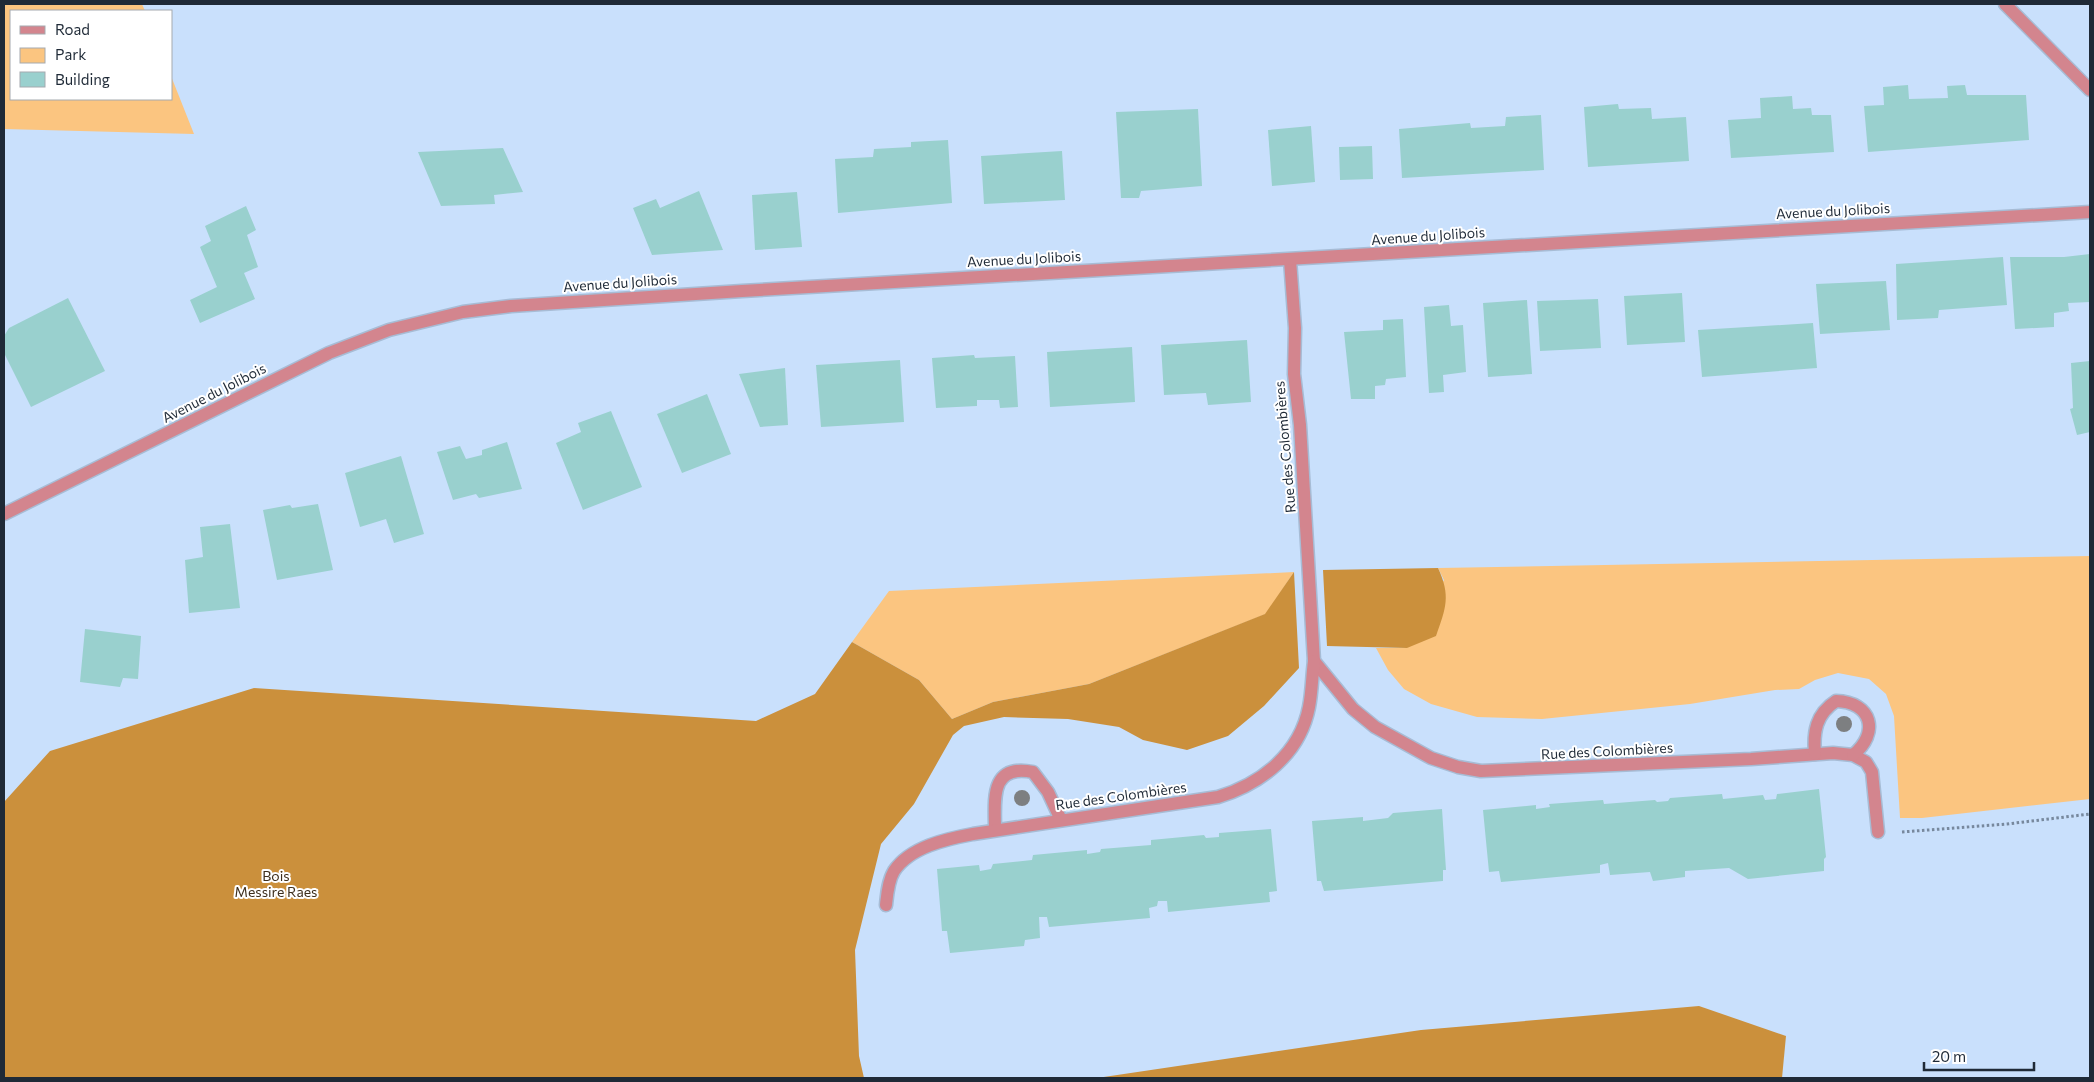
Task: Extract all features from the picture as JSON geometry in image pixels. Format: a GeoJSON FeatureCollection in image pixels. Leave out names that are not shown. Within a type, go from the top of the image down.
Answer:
{"type":"FeatureCollection","features":[{"type":"Feature","properties":{"kind":"street"},"geometry":{"type":"LineString","coordinates":[[2005,4],[2090,90]]}},
{"type":"Feature","properties":{"kind":"street","name":"Avenue du Jolibois"},"geometry":{"type":"LineString","coordinates":[[4,514],[358,340],[424,320],[511,306],[2090,212]]}},
{"type":"Feature","properties":{"kind":"street","name":"Rue des Colombières"},"geometry":{"type":"LineString","coordinates":[[886,905],[894,872],[915,853],[941,840],[995,830],[1218,797],[1240,790],[1261,779],[1289,751],[1309,708],[1314,661],[1300,425],[1294,374],[1296,328],[1290,260]]}},
{"type":"Feature","properties":{"kind":"street","name":"Rue des Colombières"},"geometry":{"type":"LineString","coordinates":[[1314,661],[1353,709],[1375,727],[1431,758],[1458,767],[1481,771],[1513,771],[1815,754],[1853,755]]}},
{"type":"Feature","properties":{"kind":"street"},"geometry":{"type":"LineString","coordinates":[[1815,754],[1814,738],[1816,724],[1827,707],[1836,701],[1857,705],[1865,712],[1869,722],[1867,742],[1853,755],[1866,762],[1872,772],[1878,832]]}},
{"type":"Feature","properties":{"kind":"street"},"geometry":{"type":"LineString","coordinates":[[995,830],[995,794],[997,784],[1004,776],[1012,772],[1024,770],[1033,772],[1041,780],[1061,820]]}},
{"type":"Feature","properties":{"kind":"path"},"geometry":{"type":"LineString","coordinates":[[1878,832],[2007,824],[2090,814]]}},
{"type":"Feature","properties":{"kind":"green space"},"geometry":{"type":"Polygon","coordinates":[[[4,4],[142,4],[145,10],[10,10],[10,100],[172,100],[172,79],[194,134],[4,129],[4,4]]]}},
{"type":"Feature","properties":{"kind":"green space"},"geometry":{"type":"Polygon","coordinates":[[[2090,556],[2090,799],[1922,818],[1900,818],[1894,716],[1886,694],[1869,679],[1838,673],[1815,680],[1799,689],[1775,690],[1690,704],[1542,719],[1477,717],[1431,704],[1404,689],[1388,670],[1376,648],[1407,648],[1444,580],[1438,568],[2090,556]]]}},
{"type":"Feature","properties":{"kind":"green space"},"geometry":{"type":"Polygon","coordinates":[[[1438,568],[1445,586],[1446,602],[1436,636],[1407,648],[1327,646],[1323,570],[1438,568]]]}},
{"type":"Feature","properties":{"kind":"green space"},"geometry":{"type":"Polygon","coordinates":[[[1294,572],[1266,614],[1089,684],[993,702],[952,719],[919,680],[852,642],[889,591],[1294,572]]]}},
{"type":"Feature","properties":{"kind":"green space","name":"Bois Messire Raes"},"geometry":{"type":"Polygon","coordinates":[[[1294,572],[1299,668],[1264,706],[1228,736],[1187,750],[1143,740],[1119,727],[1068,719],[1004,717],[964,726],[953,735],[914,804],[881,844],[855,950],[859,1056],[864,1078],[4,1078],[4,802],[50,751],[254,688],[756,721],[815,694],[852,642],[919,680],[952,719],[993,702],[1089,684],[1265,614],[1294,572]]]}},
{"type":"Feature","properties":{"kind":"green space"},"geometry":{"type":"Polygon","coordinates":[[[1699,1006],[1786,1036],[1782,1078],[1097,1078],[1421,1030],[1699,1006]]]}},
{"type":"Feature","properties":{"kind":"building"},"geometry":{"type":"Polygon","coordinates":[[[1908,85],[1909,99],[1948,98],[1947,86],[1965,85],[1967,95],[2026,95],[2029,140],[1868,152],[1864,106],[1884,105],[1883,87],[1908,85]]]}},
{"type":"Feature","properties":{"kind":"building"},"geometry":{"type":"Polygon","coordinates":[[[1792,96],[1793,109],[1811,108],[1812,115],[1831,115],[1834,152],[1731,158],[1728,120],[1761,118],[1760,98],[1792,96]]]}},
{"type":"Feature","properties":{"kind":"building"},"geometry":{"type":"Polygon","coordinates":[[[1618,104],[1619,109],[1651,108],[1652,119],[1686,117],[1689,161],[1588,167],[1584,107],[1618,104]]]}},
{"type":"Feature","properties":{"kind":"building"},"geometry":{"type":"Polygon","coordinates":[[[1198,109],[1202,186],[1141,191],[1139,198],[1121,198],[1116,112],[1198,109]]]}},
{"type":"Feature","properties":{"kind":"building"},"geometry":{"type":"Polygon","coordinates":[[[1541,115],[1544,170],[1402,178],[1399,129],[1470,123],[1471,128],[1505,126],[1506,117],[1541,115]]]}},
{"type":"Feature","properties":{"kind":"building"},"geometry":{"type":"Polygon","coordinates":[[[1311,126],[1315,182],[1272,186],[1268,130],[1311,126]]]}},
{"type":"Feature","properties":{"kind":"building"},"geometry":{"type":"Polygon","coordinates":[[[948,140],[952,203],[838,213],[835,159],[873,157],[874,149],[911,147],[911,142],[948,140]]]}},
{"type":"Feature","properties":{"kind":"building"},"geometry":{"type":"Polygon","coordinates":[[[1372,146],[1373,179],[1340,180],[1339,147],[1372,146]]]}},
{"type":"Feature","properties":{"kind":"building"},"geometry":{"type":"Polygon","coordinates":[[[503,148],[523,192],[494,195],[495,204],[441,206],[418,152],[503,148]]]}},
{"type":"Feature","properties":{"kind":"building"},"geometry":{"type":"Polygon","coordinates":[[[1062,151],[1065,200],[984,204],[981,156],[1062,151]]]}},
{"type":"Feature","properties":{"kind":"building"},"geometry":{"type":"Polygon","coordinates":[[[699,191],[723,250],[652,255],[633,208],[656,199],[660,208],[699,191]]]}},
{"type":"Feature","properties":{"kind":"building"},"geometry":{"type":"Polygon","coordinates":[[[797,192],[802,247],[755,250],[752,195],[797,192]]]}},
{"type":"Feature","properties":{"kind":"building"},"geometry":{"type":"Polygon","coordinates":[[[246,206],[256,230],[247,235],[258,267],[244,273],[255,299],[200,323],[190,300],[217,287],[200,247],[211,241],[205,226],[246,206]]]}},
{"type":"Feature","properties":{"kind":"building"},"geometry":{"type":"Polygon","coordinates":[[[2090,254],[2090,302],[2068,303],[2069,311],[2054,313],[2054,327],[2015,329],[2010,257],[2064,257],[2090,254]]]}},
{"type":"Feature","properties":{"kind":"building"},"geometry":{"type":"Polygon","coordinates":[[[2003,257],[2007,305],[1939,310],[1938,318],[1897,320],[1896,264],[2003,257]]]}},
{"type":"Feature","properties":{"kind":"building"},"geometry":{"type":"Polygon","coordinates":[[[1886,281],[1890,330],[1820,334],[1816,284],[1886,281]]]}},
{"type":"Feature","properties":{"kind":"building"},"geometry":{"type":"Polygon","coordinates":[[[1682,293],[1685,342],[1627,345],[1624,296],[1682,293]]]}},
{"type":"Feature","properties":{"kind":"building"},"geometry":{"type":"Polygon","coordinates":[[[68,298],[105,371],[31,407],[4,353],[4,336],[9,328],[68,298]]]}},
{"type":"Feature","properties":{"kind":"building"},"geometry":{"type":"Polygon","coordinates":[[[1598,299],[1601,348],[1540,351],[1537,301],[1598,299]]]}},
{"type":"Feature","properties":{"kind":"building"},"geometry":{"type":"Polygon","coordinates":[[[1527,300],[1532,374],[1488,377],[1483,303],[1527,300]]]}},
{"type":"Feature","properties":{"kind":"building"},"geometry":{"type":"Polygon","coordinates":[[[1449,305],[1451,326],[1463,325],[1466,372],[1443,375],[1444,392],[1429,393],[1424,307],[1449,305]]]}},
{"type":"Feature","properties":{"kind":"building"},"geometry":{"type":"Polygon","coordinates":[[[1403,319],[1406,377],[1386,379],[1385,385],[1375,386],[1375,399],[1351,399],[1344,332],[1383,330],[1383,320],[1403,319]]]}},
{"type":"Feature","properties":{"kind":"building"},"geometry":{"type":"Polygon","coordinates":[[[1813,323],[1817,368],[1702,377],[1698,330],[1813,323]]]}},
{"type":"Feature","properties":{"kind":"building"},"geometry":{"type":"Polygon","coordinates":[[[1247,340],[1251,402],[1208,405],[1206,393],[1164,395],[1161,345],[1247,340]]]}},
{"type":"Feature","properties":{"kind":"building"},"geometry":{"type":"Polygon","coordinates":[[[1132,347],[1135,402],[1050,407],[1047,352],[1132,347]]]}},
{"type":"Feature","properties":{"kind":"building"},"geometry":{"type":"Polygon","coordinates":[[[974,355],[975,358],[1015,356],[1018,407],[1000,408],[999,400],[977,400],[977,406],[936,408],[932,358],[974,355]]]}},
{"type":"Feature","properties":{"kind":"building"},"geometry":{"type":"Polygon","coordinates":[[[900,360],[904,422],[821,427],[816,365],[900,360]]]}},
{"type":"Feature","properties":{"kind":"building"},"geometry":{"type":"Polygon","coordinates":[[[2090,361],[2090,432],[2077,435],[2070,409],[2073,408],[2071,363],[2090,361]]]}},
{"type":"Feature","properties":{"kind":"building"},"geometry":{"type":"Polygon","coordinates":[[[785,368],[788,425],[760,427],[739,374],[785,368]]]}},
{"type":"Feature","properties":{"kind":"building"},"geometry":{"type":"Polygon","coordinates":[[[707,394],[731,454],[682,473],[657,414],[707,394]]]}},
{"type":"Feature","properties":{"kind":"building"},"geometry":{"type":"Polygon","coordinates":[[[611,411],[642,487],[583,510],[556,443],[581,432],[578,423],[611,411]]]}},
{"type":"Feature","properties":{"kind":"building"},"geometry":{"type":"Polygon","coordinates":[[[507,442],[522,489],[479,498],[476,494],[453,500],[437,452],[460,446],[466,459],[482,455],[482,450],[507,442]]]}},
{"type":"Feature","properties":{"kind":"building"},"geometry":{"type":"Polygon","coordinates":[[[401,456],[424,534],[394,543],[386,519],[360,527],[345,473],[401,456]]]}},
{"type":"Feature","properties":{"kind":"building"},"geometry":{"type":"Polygon","coordinates":[[[318,504],[333,570],[277,580],[263,510],[290,505],[292,508],[318,504]]]}},
{"type":"Feature","properties":{"kind":"building"},"geometry":{"type":"Polygon","coordinates":[[[230,524],[240,608],[189,613],[185,560],[203,557],[200,527],[230,524]]]}},
{"type":"Feature","properties":{"kind":"building"},"geometry":{"type":"Polygon","coordinates":[[[85,629],[141,636],[138,679],[123,678],[120,687],[80,682],[85,629]]]}},
{"type":"Feature","properties":{"kind":"building"},"geometry":{"type":"Polygon","coordinates":[[[1819,789],[1826,857],[1824,859],[1824,871],[1748,879],[1729,868],[1685,871],[1685,877],[1653,881],[1650,872],[1610,875],[1608,863],[1600,865],[1600,873],[1501,882],[1499,871],[1489,872],[1483,810],[1536,805],[1536,809],[1550,807],[1549,804],[1603,800],[1604,804],[1655,800],[1657,802],[1668,801],[1670,798],[1722,794],[1723,799],[1763,795],[1765,800],[1776,799],[1777,794],[1819,789]]]}},
{"type":"Feature","properties":{"kind":"building"},"geometry":{"type":"Polygon","coordinates":[[[1442,809],[1446,870],[1443,870],[1443,881],[1324,891],[1321,881],[1317,881],[1312,821],[1363,817],[1363,821],[1388,818],[1393,813],[1442,809]]]}},
{"type":"Feature","properties":{"kind":"building"},"geometry":{"type":"Polygon","coordinates":[[[1271,829],[1277,891],[1269,892],[1270,902],[1168,912],[1167,901],[1158,901],[1157,906],[1149,908],[1150,918],[1049,927],[1047,917],[1039,917],[1040,938],[1025,940],[1024,946],[950,953],[947,931],[942,931],[937,869],[979,865],[980,871],[991,869],[993,864],[1032,860],[1033,855],[1087,850],[1087,854],[1100,852],[1101,849],[1151,845],[1151,840],[1204,835],[1206,838],[1219,837],[1219,833],[1271,829]]]}}]}
